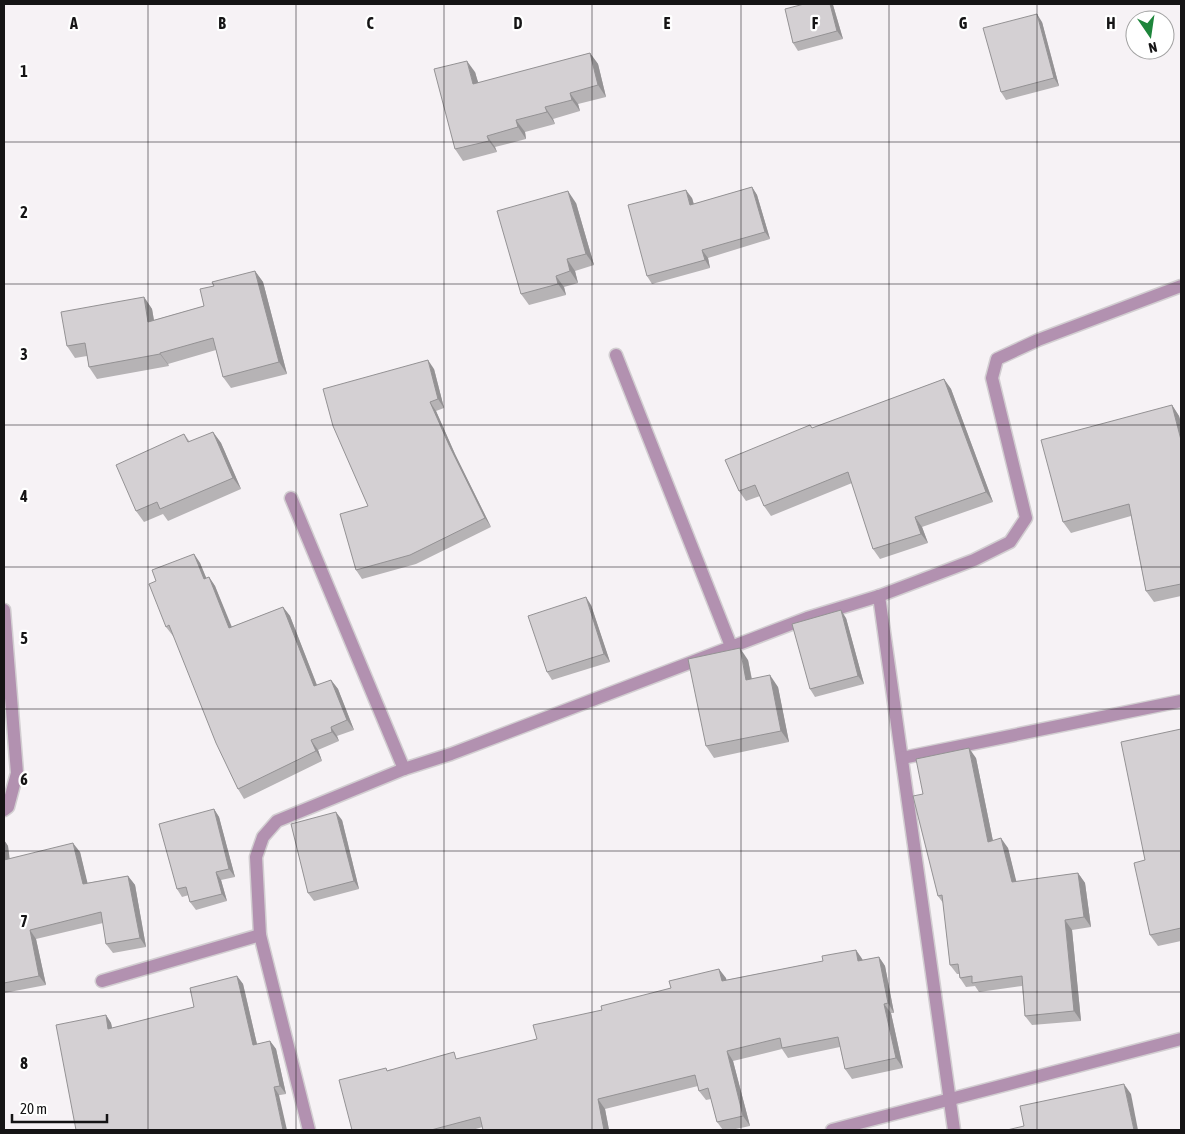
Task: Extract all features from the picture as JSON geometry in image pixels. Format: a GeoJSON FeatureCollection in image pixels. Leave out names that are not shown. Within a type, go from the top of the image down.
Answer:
{"type":"FeatureCollection","features":[{"type":"Feature","properties":{"kind":"street"},"geometry":{"type":"LineString","coordinates":[[308,1130],[260,935],[256,857],[263,837],[277,821],[404,769],[451,754],[731,646],[806,618],[879,596],[974,560],[1010,542],[1026,518],[992,378],[997,359],[1038,340],[1181,286]]}},
{"type":"Feature","properties":{"kind":"street"},"geometry":{"type":"LineString","coordinates":[[616,355],[731,646]]}},
{"type":"Feature","properties":{"kind":"street"},"geometry":{"type":"LineString","coordinates":[[291,498],[404,769]]}},
{"type":"Feature","properties":{"kind":"street"},"geometry":{"type":"LineString","coordinates":[[879,596],[954,1130]]}},
{"type":"Feature","properties":{"kind":"street"},"geometry":{"type":"LineString","coordinates":[[4,610],[17,773],[8,807],[4,810]]}},
{"type":"Feature","properties":{"kind":"street"},"geometry":{"type":"LineString","coordinates":[[902,758],[1181,701]]}},
{"type":"Feature","properties":{"kind":"street"},"geometry":{"type":"LineString","coordinates":[[102,981],[260,935]]}},
{"type":"Feature","properties":{"kind":"street"},"geometry":{"type":"LineString","coordinates":[[832,1130],[1181,1039]]}},
{"type":"Feature","properties":{"kind":"building"},"geometry":{"type":"Polygon","coordinates":[[[804,4],[830,4],[837,31],[793,43],[785,9],[804,4]]]}},
{"type":"Feature","properties":{"kind":"building"},"geometry":{"type":"Polygon","coordinates":[[[1037,14],[1054,78],[1001,92],[983,28],[1037,14]]]}},
{"type":"Feature","properties":{"kind":"building"},"geometry":{"type":"Polygon","coordinates":[[[590,53],[598,85],[570,93],[572,100],[545,107],[547,112],[516,120],[518,127],[487,136],[489,141],[455,149],[434,69],[467,61],[473,84],[590,53]]]}},
{"type":"Feature","properties":{"kind":"building"},"geometry":{"type":"Polygon","coordinates":[[[752,187],[765,232],[702,250],[705,260],[647,276],[628,205],[686,190],[690,205],[752,187]]]}},
{"type":"Feature","properties":{"kind":"building"},"geometry":{"type":"Polygon","coordinates":[[[568,191],[586,254],[567,259],[570,271],[556,276],[558,284],[521,294],[497,211],[568,191]]]}},
{"type":"Feature","properties":{"kind":"building"},"geometry":{"type":"Polygon","coordinates":[[[255,271],[279,362],[223,377],[213,338],[160,354],[89,367],[85,343],[67,346],[61,312],[144,297],[148,322],[204,306],[200,289],[214,286],[212,282],[255,271]]]}},
{"type":"Feature","properties":{"kind":"building"},"geometry":{"type":"Polygon","coordinates":[[[428,360],[438,399],[430,402],[485,518],[410,555],[356,570],[340,514],[368,506],[333,426],[323,389],[428,360]]]}},
{"type":"Feature","properties":{"kind":"building"},"geometry":{"type":"Polygon","coordinates":[[[944,379],[986,492],[915,517],[921,534],[873,549],[848,472],[764,506],[755,485],[739,491],[725,460],[810,425],[812,428],[944,379]]]}},
{"type":"Feature","properties":{"kind":"building"},"geometry":{"type":"Polygon","coordinates":[[[1172,405],[1181,440],[1181,584],[1146,591],[1129,504],[1063,522],[1041,440],[1172,405]]]}},
{"type":"Feature","properties":{"kind":"building"},"geometry":{"type":"Polygon","coordinates":[[[213,432],[233,478],[160,509],[157,502],[136,511],[116,465],[184,434],[188,442],[213,432]]]}},
{"type":"Feature","properties":{"kind":"building"},"geometry":{"type":"Polygon","coordinates":[[[194,554],[204,579],[209,577],[229,628],[283,607],[314,686],[331,680],[347,720],[331,727],[332,732],[311,740],[316,751],[238,789],[216,743],[169,625],[166,627],[149,584],[156,581],[152,570],[194,554]]]}},
{"type":"Feature","properties":{"kind":"building"},"geometry":{"type":"Polygon","coordinates":[[[586,597],[604,654],[547,672],[528,616],[586,597]]]}},
{"type":"Feature","properties":{"kind":"building"},"geometry":{"type":"Polygon","coordinates":[[[841,610],[858,676],[810,689],[792,624],[841,610]]]}},
{"type":"Feature","properties":{"kind":"building"},"geometry":{"type":"Polygon","coordinates":[[[740,648],[746,680],[770,675],[781,731],[706,746],[688,659],[740,648]]]}},
{"type":"Feature","properties":{"kind":"building"},"geometry":{"type":"Polygon","coordinates":[[[1181,729],[1181,928],[1150,935],[1134,863],[1145,860],[1121,742],[1181,729]]]}},
{"type":"Feature","properties":{"kind":"building"},"geometry":{"type":"Polygon","coordinates":[[[969,748],[988,842],[1001,838],[1012,882],[1078,873],[1084,917],[1065,920],[1074,1011],[1025,1016],[1022,976],[972,983],[972,976],[960,978],[958,964],[950,965],[942,895],[938,896],[913,796],[923,794],[916,759],[969,748]]]}},
{"type":"Feature","properties":{"kind":"building"},"geometry":{"type":"Polygon","coordinates":[[[214,809],[229,869],[216,872],[222,894],[190,902],[186,887],[177,889],[159,824],[214,809]]]}},
{"type":"Feature","properties":{"kind":"building"},"geometry":{"type":"Polygon","coordinates":[[[336,812],[354,881],[308,893],[291,824],[336,812]]]}},
{"type":"Feature","properties":{"kind":"building"},"geometry":{"type":"Polygon","coordinates":[[[73,843],[83,884],[128,876],[140,938],[106,944],[101,912],[30,930],[39,976],[4,983],[4,860],[73,843]]]}},
{"type":"Feature","properties":{"kind":"building"},"geometry":{"type":"Polygon","coordinates":[[[856,950],[858,961],[879,957],[888,1003],[884,1004],[896,1058],[845,1069],[838,1037],[782,1048],[780,1038],[727,1051],[743,1116],[717,1122],[708,1088],[699,1091],[695,1075],[598,1099],[604,1130],[483,1130],[480,1117],[431,1130],[352,1130],[339,1080],[386,1068],[387,1071],[454,1052],[456,1059],[537,1039],[533,1025],[602,1010],[601,1006],[671,988],[669,981],[719,969],[722,981],[823,961],[822,956],[856,950]]]}},
{"type":"Feature","properties":{"kind":"building"},"geometry":{"type":"Polygon","coordinates":[[[237,976],[253,1045],[270,1041],[280,1086],[274,1087],[283,1130],[76,1130],[56,1025],[106,1015],[108,1029],[194,1007],[190,988],[237,976]]]}},
{"type":"Feature","properties":{"kind":"building"},"geometry":{"type":"Polygon","coordinates":[[[1124,1084],[1134,1130],[1007,1130],[1024,1126],[1020,1106],[1124,1084]]]}}]}
